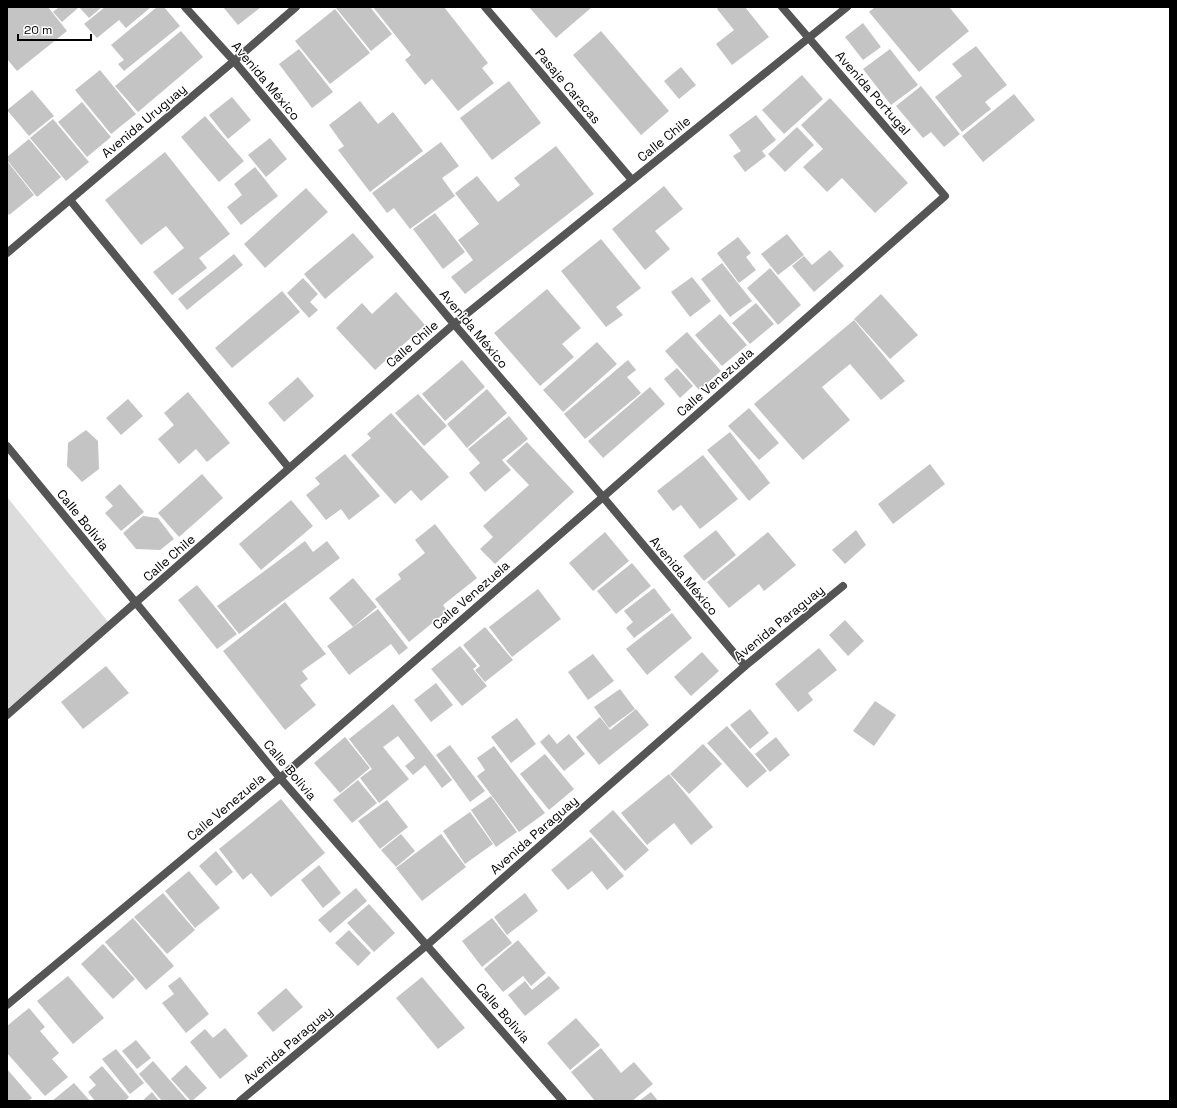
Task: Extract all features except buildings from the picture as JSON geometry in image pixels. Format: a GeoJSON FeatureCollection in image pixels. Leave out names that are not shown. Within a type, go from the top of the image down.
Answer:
{"type":"FeatureCollection","features":[{"type":"Feature","properties":{"kind":"street","name":"Avenida México"},"geometry":{"type":"LineString","coordinates":[[185,7],[234,61],[454,324],[745,666]]}},
{"type":"Feature","properties":{"kind":"street","name":"Avenida Uruguay"},"geometry":{"type":"LineString","coordinates":[[7,253],[296,7]]}},
{"type":"Feature","properties":{"kind":"street","name":"Pasaje Caracas"},"geometry":{"type":"LineString","coordinates":[[485,7],[632,180]]}},
{"type":"Feature","properties":{"kind":"street","name":"Avenida Portugal"},"geometry":{"type":"LineString","coordinates":[[782,7],[945,196]]}},
{"type":"Feature","properties":{"kind":"street","name":"Calle Chile"},"geometry":{"type":"LineString","coordinates":[[7,715],[454,324],[847,7]]}},
{"type":"Feature","properties":{"kind":"street","name":"Calle Venezuela"},"geometry":{"type":"LineString","coordinates":[[7,1004],[280,778],[945,196]]}},
{"type":"Feature","properties":{"kind":"street"},"geometry":{"type":"LineString","coordinates":[[70,200],[289,468]]}},
{"type":"Feature","properties":{"kind":"street","name":"Calle Bolivia"},"geometry":{"type":"LineString","coordinates":[[7,446],[280,778],[563,1101]]}},
{"type":"Feature","properties":{"kind":"street","name":"Avenida Paraguay"},"geometry":{"type":"LineString","coordinates":[[240,1101],[427,944],[745,666],[843,586]]}},
{"type":"Feature","properties":{"kind":"shaded area"},"geometry":{"type":"Polygon","coordinates":[[[7,497],[109,623],[7,709],[7,497]]]}}]}
